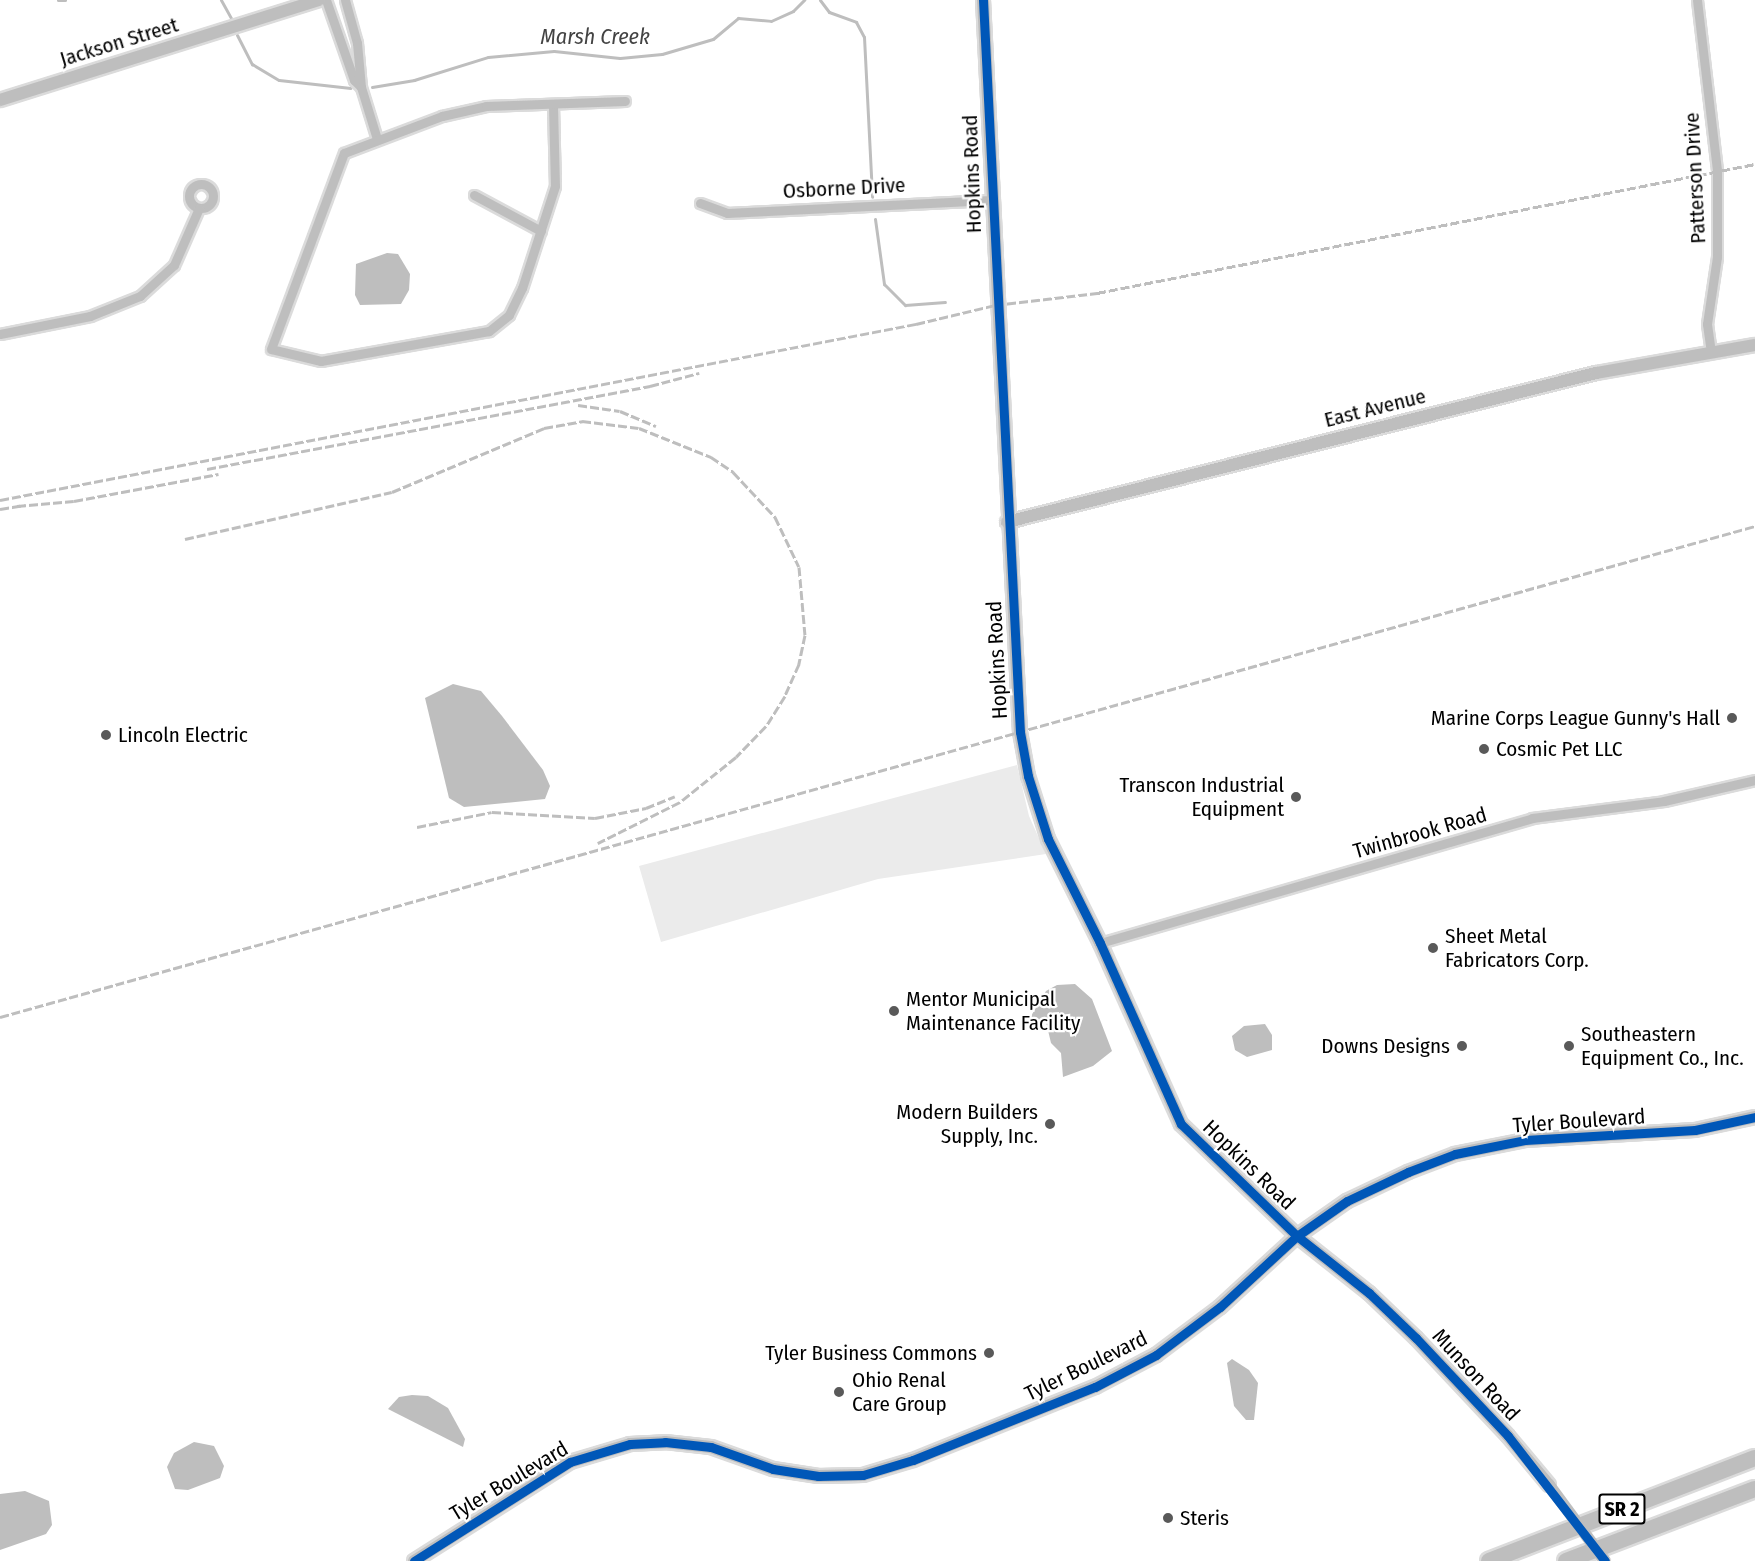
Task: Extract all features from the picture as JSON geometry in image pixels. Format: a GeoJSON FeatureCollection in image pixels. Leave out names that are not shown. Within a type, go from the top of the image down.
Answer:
{"type":"FeatureCollection","features":[{"type":"Feature","properties":{"kind":"highway","name":"SR 2"},"geometry":{"type":"LineString","coordinates":[[1489,1561],[1755,1458]]}},
{"type":"Feature","properties":{"kind":"highway","name":"SR 2"},"geometry":{"type":"LineString","coordinates":[[1566,1561],[1755,1489]]}},
{"type":"Feature","properties":{"kind":"street","name":"Jackson Street"},"geometry":{"type":"LineString","coordinates":[[0,100],[319,0]]}},
{"type":"Feature","properties":{"kind":"street"},"geometry":{"type":"LineString","coordinates":[[326,0],[354,80],[361,87]]}},
{"type":"Feature","properties":{"kind":"street"},"geometry":{"type":"LineString","coordinates":[[345,0],[357,43],[361,87],[377,139]]}},
{"type":"Feature","properties":{"kind":"street","name":"Hopkins Road"},"geometry":{"type":"LineString","coordinates":[[983,0],[1007,522],[1020,732],[1028,776],[1048,839],[1100,943],[1181,1124],[1297,1236]]}},
{"type":"Feature","properties":{"kind":"street","name":"Patterson Drive"},"geometry":{"type":"LineString","coordinates":[[1697,0],[1717,171],[1717,257],[1707,324],[1711,353]]}},
{"type":"Feature","properties":{"kind":"street"},"geometry":{"type":"LineString","coordinates":[[553,105],[555,186],[541,231],[509,315],[489,331],[321,361],[271,349],[344,153],[442,116],[486,106],[625,101]]}},
{"type":"Feature","properties":{"kind":"street"},"geometry":{"type":"LineString","coordinates":[[474,195],[541,231]]}},
{"type":"Feature","properties":{"kind":"street","name":"Osborne Drive"},"geometry":{"type":"LineString","coordinates":[[700,203],[727,213],[991,200]]}},
{"type":"Feature","properties":{"kind":"street"},"geometry":{"type":"LineString","coordinates":[[0,334],[90,316],[140,296],[174,265],[199,208]]}},
{"type":"Feature","properties":{"kind":"street","name":"East Avenue"},"geometry":{"type":"LineString","coordinates":[[1007,522],[1596,373],[1755,345]]}},
{"type":"Feature","properties":{"kind":"street","name":"Twinbrook Road"},"geometry":{"type":"LineString","coordinates":[[1100,943],[1532,818],[1664,801],[1755,780]]}},
{"type":"Feature","properties":{"kind":"street","name":"Tyler Boulevard"},"geometry":{"type":"LineString","coordinates":[[414,1561],[570,1462],[630,1444],[665,1442],[711,1447],[773,1469],[818,1476],[863,1475],[913,1460],[1095,1387],[1156,1354],[1221,1306],[1297,1236],[1347,1201],[1455,1154],[1524,1140],[1695,1130],[1755,1117]]}},
{"type":"Feature","properties":{"kind":"street","name":"Munson Road"},"geometry":{"type":"LineString","coordinates":[[1297,1236],[1369,1293],[1416,1338],[1508,1436],[1549,1485],[1605,1561]]}},
{"type":"Feature","properties":{"kind":"shaded area"},"geometry":{"type":"Polygon","coordinates":[[[387,253],[398,254],[410,274],[409,290],[401,304],[360,305],[355,295],[356,264],[387,253]]]}},
{"type":"Feature","properties":{"kind":"shaded area"},"geometry":{"type":"Polygon","coordinates":[[[453,684],[481,691],[502,716],[543,770],[550,786],[545,799],[464,807],[449,798],[425,698],[453,684]]]}},
{"type":"Feature","properties":{"kind":"shaded area"},"geometry":{"type":"Polygon","coordinates":[[[1017,765],[1029,816],[1046,854],[878,879],[661,942],[639,866],[1017,765]]]}},
{"type":"Feature","properties":{"kind":"shaded area"},"geometry":{"type":"Polygon","coordinates":[[[1075,984],[1092,999],[1112,1051],[1093,1066],[1063,1077],[1061,1053],[1051,1043],[1046,1022],[1034,1021],[1031,1016],[1046,991],[1057,985],[1075,984]]]}},
{"type":"Feature","properties":{"kind":"shaded area"},"geometry":{"type":"Polygon","coordinates":[[[1265,1024],[1272,1035],[1272,1050],[1247,1057],[1235,1050],[1232,1036],[1244,1026],[1265,1024]]]}},
{"type":"Feature","properties":{"kind":"shaded area"},"geometry":{"type":"Polygon","coordinates":[[[1232,1359],[1249,1370],[1258,1383],[1254,1420],[1246,1420],[1234,1406],[1227,1363],[1232,1359]]]}},
{"type":"Feature","properties":{"kind":"shaded area"},"geometry":{"type":"Polygon","coordinates":[[[428,1396],[448,1408],[465,1439],[463,1447],[388,1409],[399,1397],[428,1396]]]}},
{"type":"Feature","properties":{"kind":"shaded area"},"geometry":{"type":"Polygon","coordinates":[[[194,1442],[214,1446],[224,1466],[220,1478],[188,1490],[175,1489],[167,1467],[174,1453],[194,1442]]]}},
{"type":"Feature","properties":{"kind":"shaded area"},"geometry":{"type":"Polygon","coordinates":[[[25,1491],[49,1501],[52,1525],[46,1534],[0,1550],[0,1494],[25,1491]]]}},
{"type":"Feature","properties":{"kind":"waterway","name":"Marsh Creek"},"geometry":{"type":"LineString","coordinates":[[58,0],[65,0]]}},
{"type":"Feature","properties":{"kind":"waterway","name":"Marsh Creek"},"geometry":{"type":"LineString","coordinates":[[221,0],[232,20]]}},
{"type":"Feature","properties":{"kind":"waterway","name":"Marsh Creek"},"geometry":{"type":"LineString","coordinates":[[372,87],[414,80],[488,57],[554,51],[620,58],[662,54],[713,39],[738,18],[771,21],[793,11],[804,0]]}},
{"type":"Feature","properties":{"kind":"waterway","name":"Marsh Creek"},"geometry":{"type":"LineString","coordinates":[[820,0],[829,12],[856,22],[864,37],[872,197]]}},
{"type":"Feature","properties":{"kind":"waterway","name":"Marsh Creek"},"geometry":{"type":"LineString","coordinates":[[237,35],[252,64],[279,80],[351,88]]}},
{"type":"Feature","properties":{"kind":"waterway","name":"Marsh Creek"},"geometry":{"type":"LineString","coordinates":[[875,219],[884,284],[905,305],[945,302]]}},
{"type":"Feature","properties":{"kind":"railway"},"geometry":{"type":"LineString","coordinates":[[0,500],[916,324],[995,305],[1097,293],[1755,164]]}},
{"type":"Feature","properties":{"kind":"railway"},"geometry":{"type":"LineString","coordinates":[[207,469],[650,386],[699,373]]}},
{"type":"Feature","properties":{"kind":"railway"},"geometry":{"type":"LineString","coordinates":[[578,405],[620,411],[656,426]]}},
{"type":"Feature","properties":{"kind":"railway"},"geometry":{"type":"LineString","coordinates":[[185,539],[392,492],[544,428],[582,421],[639,428],[711,457],[733,472],[775,517],[799,567],[805,635],[799,664],[785,696],[766,726],[736,757],[680,802],[598,843]]}},
{"type":"Feature","properties":{"kind":"railway"},"geometry":{"type":"LineString","coordinates":[[17,506],[74,501],[218,474]]}},
{"type":"Feature","properties":{"kind":"railway"},"geometry":{"type":"LineString","coordinates":[[0,509],[25,505]]}},
{"type":"Feature","properties":{"kind":"railway"},"geometry":{"type":"LineString","coordinates":[[0,1017],[1755,526]]}},
{"type":"Feature","properties":{"kind":"railway"},"geometry":{"type":"LineString","coordinates":[[417,827],[492,812],[595,818],[646,808],[675,796]]}},
{"type":"Feature","properties":{"kind":"cycle path"},"geometry":{"type":"LineString","coordinates":[[983,0],[1020,732],[1028,776],[1048,839],[1100,943],[1181,1124],[1297,1236],[1369,1293],[1416,1338],[1508,1436],[1605,1561]]}},
{"type":"Feature","properties":{"kind":"cycle path"},"geometry":{"type":"LineString","coordinates":[[414,1561],[570,1462],[630,1444],[665,1442],[711,1447],[773,1469],[818,1476],[863,1475],[913,1460],[1095,1387],[1156,1355],[1220,1307],[1297,1236],[1347,1201],[1408,1172],[1455,1154],[1525,1140],[1695,1130],[1755,1117]]}},
{"type":"Feature","properties":{"kind":"place","name":"Marine Corps League Gunny's Hall"},"geometry":{"type":"Point","coordinates":[1732,718]}},
{"type":"Feature","properties":{"kind":"place","name":"Lincoln Electric"},"geometry":{"type":"Point","coordinates":[106,735]}},
{"type":"Feature","properties":{"kind":"place","name":"Cosmic Pet LLC"},"geometry":{"type":"Point","coordinates":[1484,749]}},
{"type":"Feature","properties":{"kind":"place","name":"Transcon Industrial Equipment"},"geometry":{"type":"Point","coordinates":[1296,797]}},
{"type":"Feature","properties":{"kind":"place","name":"Sheet Metal Fabricators Corp."},"geometry":{"type":"Point","coordinates":[1433,948]}},
{"type":"Feature","properties":{"kind":"place","name":"Mentor Municipal Maintenance Facility"},"geometry":{"type":"Point","coordinates":[894,1011]}},
{"type":"Feature","properties":{"kind":"place","name":"Downs Designs"},"geometry":{"type":"Point","coordinates":[1462,1046]}},
{"type":"Feature","properties":{"kind":"place","name":"Southeastern Equipment Co., Inc."},"geometry":{"type":"Point","coordinates":[1569,1046]}},
{"type":"Feature","properties":{"kind":"place","name":"Modern Builders Supply, Inc."},"geometry":{"type":"Point","coordinates":[1050,1124]}},
{"type":"Feature","properties":{"kind":"place","name":"Tyler Business Commons"},"geometry":{"type":"Point","coordinates":[989,1353]}},
{"type":"Feature","properties":{"kind":"place","name":"Ohio Renal Care Group"},"geometry":{"type":"Point","coordinates":[839,1392]}},
{"type":"Feature","properties":{"kind":"place","name":"Steris"},"geometry":{"type":"Point","coordinates":[1168,1518]}}]}
